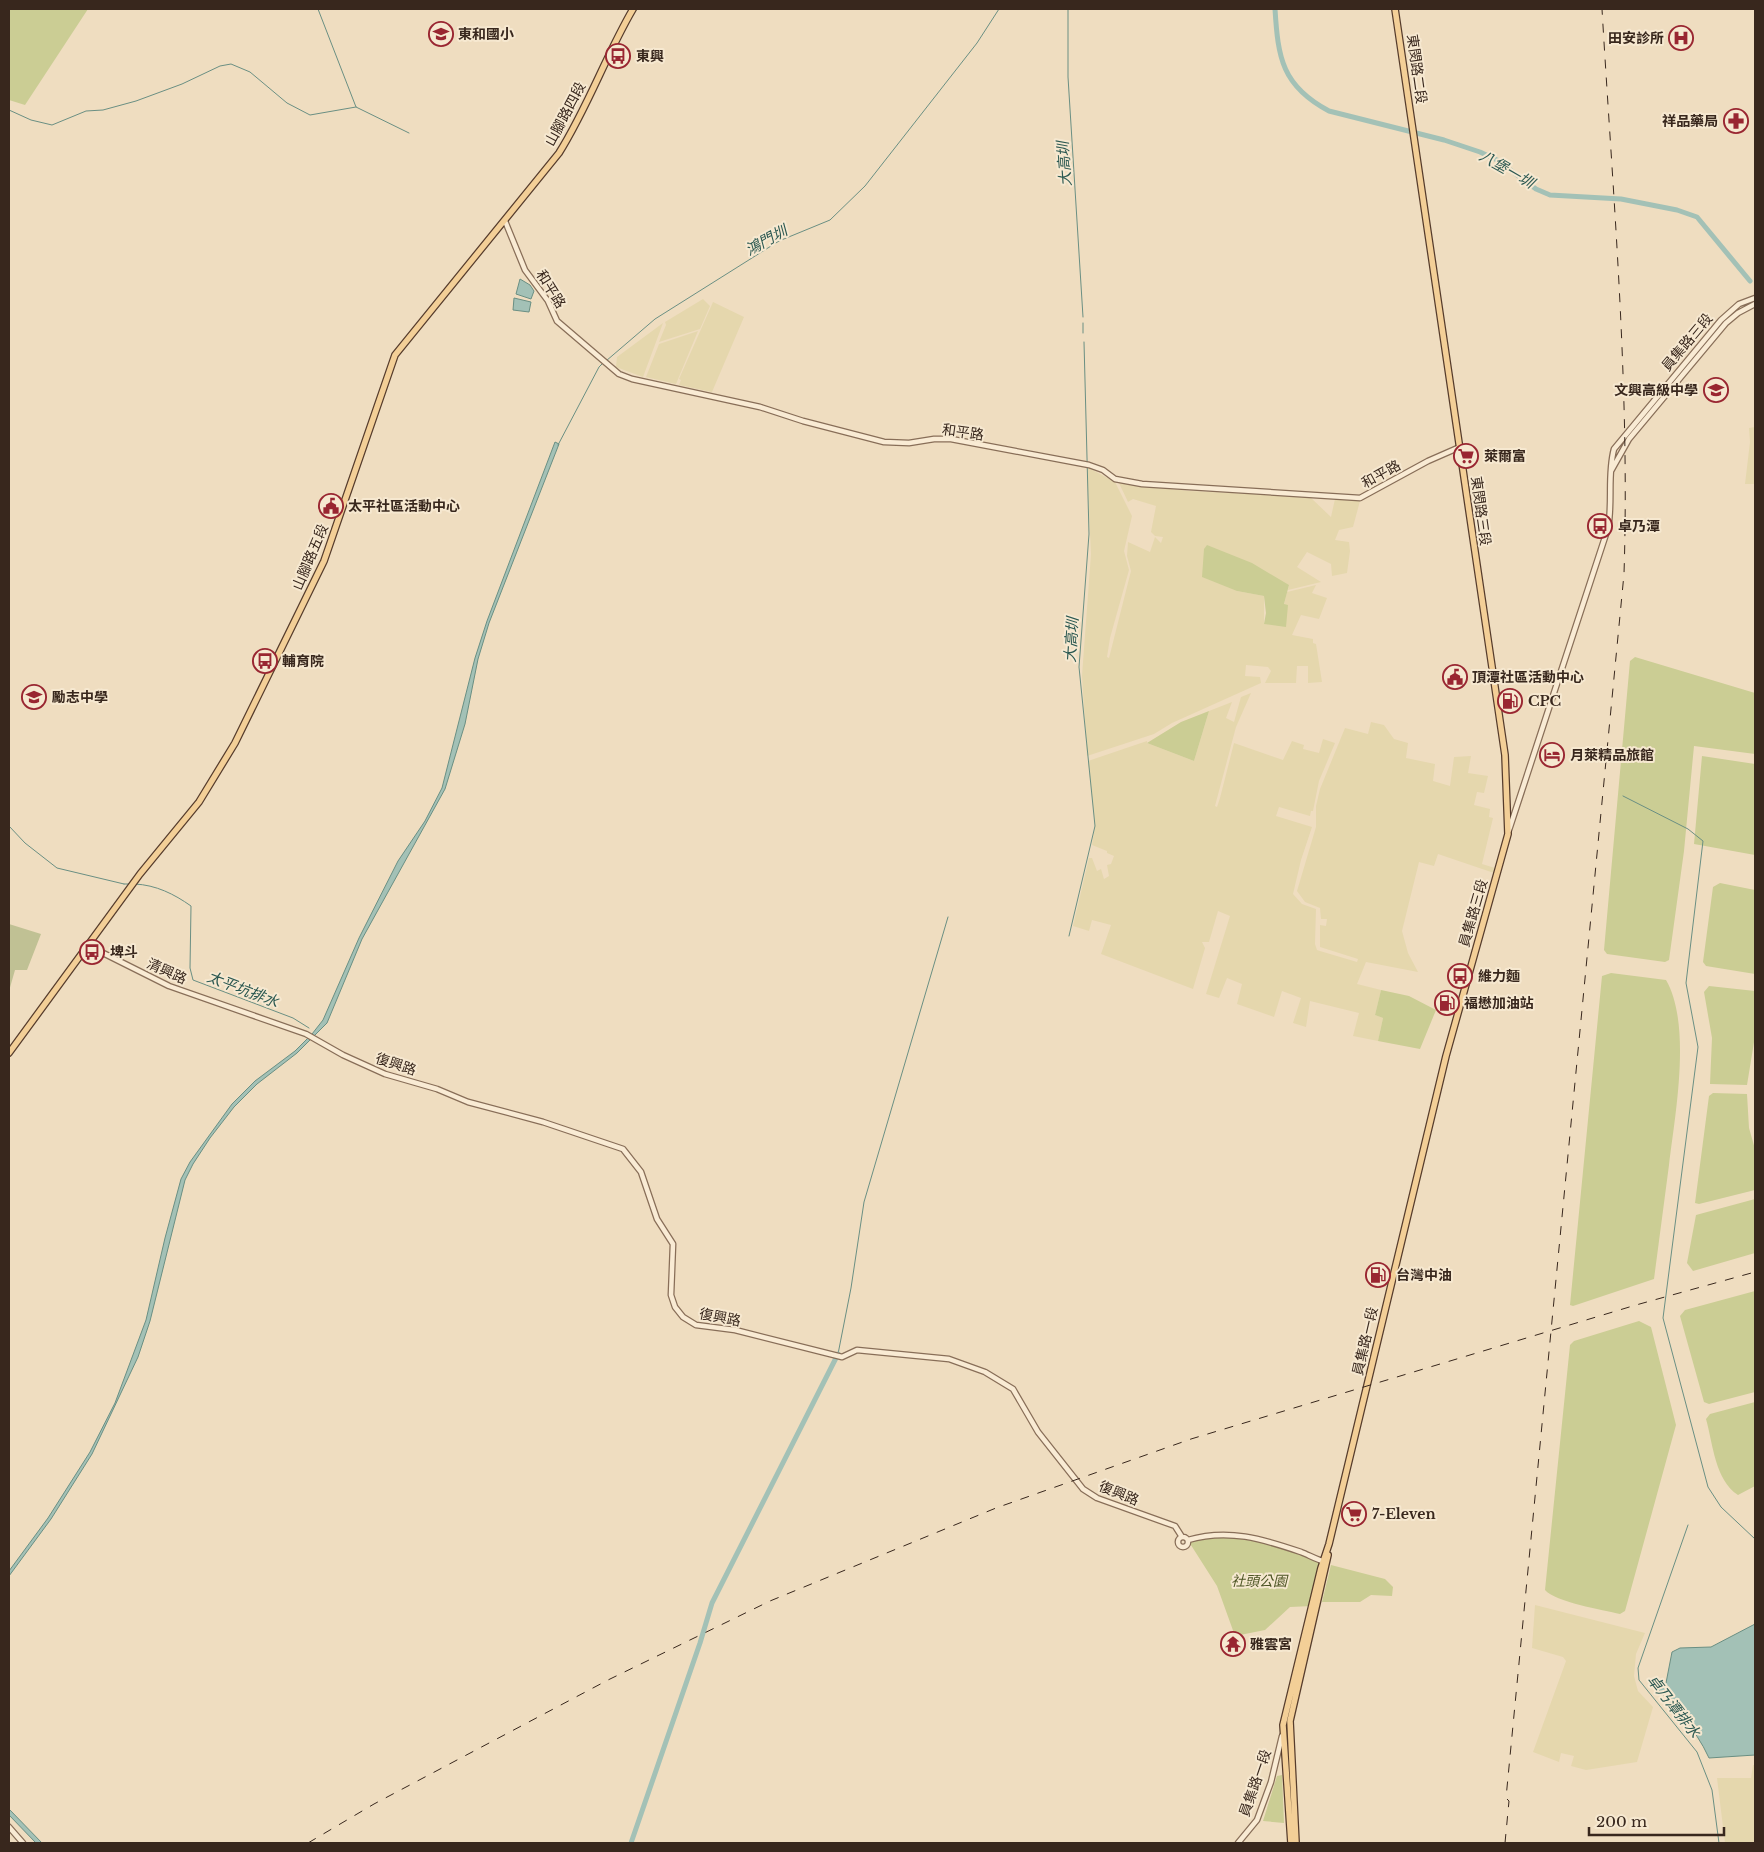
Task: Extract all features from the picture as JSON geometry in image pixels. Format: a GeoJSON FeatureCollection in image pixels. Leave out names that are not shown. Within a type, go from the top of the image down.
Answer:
{"type":"FeatureCollection","features":[{"type":"Feature","properties":{"kind":"main road","name":"山腳路四段"},"geometry":{"type":"LineString","coordinates":[[505,221],[571,135],[633,9]]}},
{"type":"Feature","properties":{"kind":"main road","name":"東閔路二段"},"geometry":{"type":"LineString","coordinates":[[1396,9],[1413,133]]}},
{"type":"Feature","properties":{"kind":"main road","name":"東閔路三段"},"geometry":{"type":"LineString","coordinates":[[1413,133],[1505,755],[1508,834]]}},
{"type":"Feature","properties":{"kind":"main road","name":"山腳路五段"},"geometry":{"type":"LineString","coordinates":[[9,1053],[140,874],[206,792],[234,742],[324,561],[396,355],[505,221]]}},
{"type":"Feature","properties":{"kind":"main road","name":"員集路三段"},"geometry":{"type":"LineString","coordinates":[[1446,1056],[1508,834]]}},
{"type":"Feature","properties":{"kind":"main road","name":"員集路一段"},"geometry":{"type":"LineString","coordinates":[[1296,1843],[1290,1721],[1329,1544],[1446,1056]]}},
{"type":"Feature","properties":{"kind":"main road","name":"員集路一段"},"geometry":{"type":"LineString","coordinates":[[1283,1725],[1325,1562]]}},
{"type":"Feature","properties":{"kind":"main road"},"geometry":{"type":"LineString","coordinates":[[1283,1725],[1291,1843]]}},
{"type":"Feature","properties":{"kind":"street","name":"和平路"},"geometry":{"type":"LineString","coordinates":[[505,221],[525,270],[548,301],[557,321],[619,374],[632,379],[760,407],[802,421],[884,442],[909,443],[951,439],[1087,464],[1103,470],[1115,479],[1142,484],[1360,498],[1428,461],[1460,447]]}},
{"type":"Feature","properties":{"kind":"street","name":"員集路三段"},"geometry":{"type":"LineString","coordinates":[[1508,834],[1535,757],[1608,528],[1611,510],[1610,464],[1614,449],[1721,320],[1739,304],[1755,298]]}},
{"type":"Feature","properties":{"kind":"street","name":"員集路三段"},"geometry":{"type":"LineString","coordinates":[[1610,472],[1628,439],[1726,323],[1738,313],[1755,304]]}},
{"type":"Feature","properties":{"kind":"street","name":"清興路"},"geometry":{"type":"LineString","coordinates":[[89,946],[169,986],[306,1034],[322,1042]]}},
{"type":"Feature","properties":{"kind":"street","name":"復興路"},"geometry":{"type":"LineString","coordinates":[[322,1042],[343,1055],[385,1074],[437,1089],[468,1102],[543,1122],[623,1149],[641,1172],[657,1219],[673,1244],[671,1295],[675,1307],[683,1318],[696,1325],[735,1330],[842,1357],[857,1350],[949,1359],[985,1372],[1013,1389],[1038,1432],[1083,1489],[1097,1498],[1175,1526],[1182,1538]]}},
{"type":"Feature","properties":{"kind":"street"},"geometry":{"type":"LineString","coordinates":[[1188,1540],[1188,1545],[1181,1547],[1178,1542],[1182,1538],[1188,1540],[1207,1535],[1237,1534],[1270,1542],[1325,1562]]}},
{"type":"Feature","properties":{"kind":"street"},"geometry":{"type":"LineString","coordinates":[[1283,1725],[1290,1721]]}},
{"type":"Feature","properties":{"kind":"street","name":"員集路一段"},"geometry":{"type":"LineString","coordinates":[[1238,1843],[1257,1820],[1280,1749],[1283,1725]]}},
{"type":"Feature","properties":{"kind":"street"},"geometry":{"type":"LineString","coordinates":[[9,1827],[23,1843]]}},
{"type":"Feature","properties":{"kind":"shaded area"},"geometry":{"type":"Polygon","coordinates":[[[703,299],[710,306],[700,329],[659,342],[666,325],[665,322],[703,299]]]}},
{"type":"Feature","properties":{"kind":"shaded area"},"geometry":{"type":"Polygon","coordinates":[[[713,302],[744,317],[712,392],[679,385],[681,380],[679,379],[713,302]]]}},
{"type":"Feature","properties":{"kind":"shaded area"},"geometry":{"type":"Polygon","coordinates":[[[663,323],[643,377],[616,367],[617,357],[663,323]]]}},
{"type":"Feature","properties":{"kind":"shaded area"},"geometry":{"type":"Polygon","coordinates":[[[698,331],[676,384],[646,377],[659,344],[698,331]]]}},
{"type":"Feature","properties":{"kind":"shaded area"},"geometry":{"type":"Polygon","coordinates":[[[1755,427],[1755,484],[1745,484],[1750,442],[1749,428],[1755,427]]]}},
{"type":"Feature","properties":{"kind":"shaded area"},"geometry":{"type":"Polygon","coordinates":[[[1087,467],[1115,482],[1132,516],[1124,551],[1129,570],[1110,638],[1107,657],[1109,658],[1131,571],[1127,556],[1128,542],[1150,552],[1155,537],[1161,543],[1163,537],[1155,536],[1151,532],[1156,506],[1133,499],[1128,502],[1119,483],[1189,491],[1310,497],[1331,517],[1335,499],[1360,501],[1353,527],[1339,530],[1335,540],[1349,542],[1350,551],[1347,573],[1332,576],[1331,564],[1307,552],[1297,567],[1321,582],[1288,590],[1289,585],[1237,591],[1264,596],[1264,624],[1288,605],[1284,605],[1287,592],[1316,585],[1312,593],[1327,598],[1319,619],[1301,615],[1292,635],[1313,639],[1313,643],[1316,644],[1322,682],[1308,683],[1308,666],[1297,666],[1296,683],[1265,683],[1271,671],[1268,667],[1246,665],[1245,676],[1260,677],[1261,683],[1172,723],[1154,734],[1087,756],[1082,676],[1091,554],[1087,467]]]}},
{"type":"Feature","properties":{"kind":"shaded area"},"geometry":{"type":"Polygon","coordinates":[[[1251,693],[1236,727],[1215,806],[1217,807],[1220,798],[1234,743],[1283,760],[1292,741],[1304,745],[1303,749],[1319,753],[1323,739],[1335,743],[1319,781],[1313,811],[1311,811],[1310,816],[1279,807],[1276,816],[1312,827],[1301,860],[1293,894],[1302,904],[1316,909],[1315,944],[1317,950],[1357,962],[1358,959],[1320,947],[1320,925],[1326,926],[1327,919],[1321,919],[1320,908],[1305,902],[1297,891],[1316,827],[1316,806],[1320,789],[1345,728],[1368,734],[1371,722],[1384,725],[1394,739],[1408,743],[1406,758],[1435,764],[1433,781],[1450,786],[1454,757],[1471,756],[1468,773],[1488,776],[1484,793],[1477,792],[1474,805],[1490,809],[1489,817],[1493,818],[1482,864],[1495,868],[1494,873],[1438,854],[1434,866],[1419,862],[1402,931],[1408,953],[1418,972],[1366,962],[1357,984],[1381,990],[1375,1015],[1383,1018],[1378,1041],[1353,1036],[1359,1013],[1310,1001],[1306,1027],[1293,1023],[1301,998],[1282,991],[1274,1017],[1237,1004],[1242,984],[1227,978],[1219,998],[1206,994],[1230,916],[1218,911],[1209,942],[1202,942],[1205,948],[1193,989],[1101,954],[1111,925],[1092,920],[1089,931],[1073,926],[1089,858],[1092,858],[1097,871],[1101,869],[1104,879],[1109,876],[1107,865],[1111,864],[1114,856],[1092,845],[1095,825],[1088,761],[1147,741],[1147,743],[1194,761],[1209,711],[1232,702],[1226,718],[1234,722],[1241,697],[1251,693]]]}},
{"type":"Feature","properties":{"kind":"shaded area"},"geometry":{"type":"Polygon","coordinates":[[[1535,1605],[1645,1633],[1636,1654],[1634,1676],[1638,1691],[1653,1707],[1637,1762],[1586,1770],[1571,1766],[1574,1756],[1561,1753],[1559,1762],[1533,1752],[1566,1661],[1563,1657],[1532,1648],[1535,1605]]]}},
{"type":"Feature","properties":{"kind":"shaded area"},"geometry":{"type":"Polygon","coordinates":[[[1753,1765],[1755,1765],[1755,1843],[1725,1843],[1717,1778],[1751,1778],[1753,1765]]]}},
{"type":"Feature","properties":{"kind":"green space"},"geometry":{"type":"Polygon","coordinates":[[[9,9],[88,9],[25,105],[9,100],[9,9]]]}},
{"type":"Feature","properties":{"kind":"green space"},"geometry":{"type":"Polygon","coordinates":[[[1207,545],[1252,563],[1289,585],[1284,604],[1288,605],[1286,627],[1264,624],[1266,613],[1264,596],[1237,591],[1202,577],[1204,549],[1207,545]]]}},
{"type":"Feature","properties":{"kind":"green space"},"geometry":{"type":"Polygon","coordinates":[[[1635,657],[1755,693],[1755,754],[1694,746],[1684,851],[1669,960],[1665,962],[1607,954],[1604,950],[1630,661],[1635,657]]]}},
{"type":"Feature","properties":{"kind":"green space"},"geometry":{"type":"Polygon","coordinates":[[[1209,711],[1194,761],[1147,743],[1181,722],[1209,711]]]}},
{"type":"Feature","properties":{"kind":"green space"},"geometry":{"type":"Polygon","coordinates":[[[1702,756],[1755,764],[1755,855],[1694,844],[1702,756]]]}},
{"type":"Feature","properties":{"kind":"green space"},"geometry":{"type":"Polygon","coordinates":[[[1720,883],[1755,890],[1755,974],[1706,966],[1703,962],[1713,887],[1720,883]]]}},
{"type":"Feature","properties":{"kind":"green space"},"geometry":{"type":"Polygon","coordinates":[[[9,924],[41,934],[27,970],[15,970],[9,991],[9,924]]]}},
{"type":"Feature","properties":{"kind":"green space"},"geometry":{"type":"Polygon","coordinates":[[[1611,973],[1666,980],[1674,999],[1678,1021],[1680,1071],[1678,1096],[1654,1279],[1573,1306],[1570,1305],[1602,976],[1611,973]]]}},
{"type":"Feature","properties":{"kind":"green space"},"geometry":{"type":"Polygon","coordinates":[[[1709,986],[1755,991],[1755,1036],[1747,1085],[1710,1084],[1712,1038],[1704,992],[1709,986]]]}},
{"type":"Feature","properties":{"kind":"green space"},"geometry":{"type":"Polygon","coordinates":[[[1381,990],[1409,996],[1436,1010],[1420,1049],[1378,1041],[1383,1018],[1375,1015],[1381,990]]]}},
{"type":"Feature","properties":{"kind":"green space"},"geometry":{"type":"Polygon","coordinates":[[[1713,1093],[1747,1094],[1749,1128],[1755,1149],[1755,1190],[1699,1204],[1695,1203],[1709,1096],[1713,1093]]]}},
{"type":"Feature","properties":{"kind":"green space"},"geometry":{"type":"Polygon","coordinates":[[[1755,1199],[1755,1253],[1693,1271],[1687,1263],[1696,1215],[1755,1199]]]}},
{"type":"Feature","properties":{"kind":"green space"},"geometry":{"type":"Polygon","coordinates":[[[1755,1291],[1755,1392],[1709,1404],[1704,1402],[1680,1316],[1685,1310],[1755,1291]]]}},
{"type":"Feature","properties":{"kind":"green space"},"geometry":{"type":"Polygon","coordinates":[[[1639,1321],[1651,1327],[1676,1425],[1625,1611],[1620,1614],[1569,1602],[1545,1590],[1570,1345],[1574,1341],[1639,1321]]]}},
{"type":"Feature","properties":{"kind":"green space"},"geometry":{"type":"Polygon","coordinates":[[[1755,1402],[1755,1486],[1738,1495],[1724,1480],[1720,1471],[1706,1419],[1710,1414],[1755,1402]]]}},
{"type":"Feature","properties":{"kind":"green space","name":"社頭公園"},"geometry":{"type":"Polygon","coordinates":[[[1237,1534],[1270,1542],[1323,1561],[1312,1606],[1290,1607],[1265,1630],[1235,1636],[1217,1586],[1189,1542],[1207,1535],[1237,1534]]]}},
{"type":"Feature","properties":{"kind":"green space"},"geometry":{"type":"Polygon","coordinates":[[[1331,1565],[1385,1579],[1393,1587],[1392,1596],[1371,1595],[1360,1602],[1322,1602],[1331,1565]]]}},
{"type":"Feature","properties":{"kind":"green space"},"geometry":{"type":"Polygon","coordinates":[[[1282,1775],[1284,1823],[1263,1821],[1277,1776],[1282,1775]]]}},
{"type":"Feature","properties":{"kind":"water"},"geometry":{"type":"Polygon","coordinates":[[[520,279],[530,285],[534,291],[531,299],[516,294],[520,279]]]}},
{"type":"Feature","properties":{"kind":"water"},"geometry":{"type":"Polygon","coordinates":[[[514,298],[531,302],[529,312],[513,310],[514,298]]]}},
{"type":"Feature","properties":{"kind":"water"},"geometry":{"type":"Polygon","coordinates":[[[555,442],[559,444],[489,623],[478,659],[465,724],[445,789],[362,939],[327,1023],[297,1053],[257,1084],[234,1107],[193,1164],[185,1180],[150,1321],[138,1357],[92,1454],[51,1519],[9,1576],[9,1571],[48,1518],[90,1452],[115,1403],[146,1320],[181,1179],[190,1162],[232,1104],[255,1081],[295,1051],[323,1020],[359,938],[398,861],[425,821],[442,788],[475,658],[487,621],[555,442]]]}},
{"type":"Feature","properties":{"kind":"water"},"geometry":{"type":"Polygon","coordinates":[[[1755,1624],[1755,1755],[1709,1758],[1690,1726],[1650,1680],[1666,1683],[1672,1652],[1680,1648],[1711,1647],[1755,1624]]]}},
{"type":"Feature","properties":{"kind":"water"},"geometry":{"type":"Polygon","coordinates":[[[9,1809],[42,1843],[36,1843],[9,1815],[9,1809]]]}},
{"type":"Feature","properties":{"kind":"waterway"},"geometry":{"type":"LineString","coordinates":[[318,9],[356,107],[409,133]]}},
{"type":"Feature","properties":{"kind":"waterway","name":"鴻門圳"},"geometry":{"type":"LineString","coordinates":[[606,361],[655,319],[779,241],[830,220],[865,186],[977,43],[999,9]]}},
{"type":"Feature","properties":{"kind":"waterway","name":"大高圳"},"geometry":{"type":"LineString","coordinates":[[1068,9],[1068,77],[1083,317]]}},
{"type":"Feature","properties":{"kind":"waterway","name":"八堡一圳"},"geometry":{"type":"LineString","coordinates":[[1275,9],[1281,56],[1292,81],[1313,101],[1329,111],[1444,140],[1480,152],[1497,160],[1536,189],[1550,195],[1621,199],[1677,210],[1697,217],[1750,281]]}},
{"type":"Feature","properties":{"kind":"waterway"},"geometry":{"type":"LineString","coordinates":[[9,110],[31,120],[52,125],[86,111],[103,110],[136,101],[182,84],[220,66],[231,64],[250,72],[287,103],[310,115],[356,107]]}},
{"type":"Feature","properties":{"kind":"waterway","name":"大高圳"},"geometry":{"type":"LineString","coordinates":[[1083,323],[1083,333]]}},
{"type":"Feature","properties":{"kind":"waterway","name":"大高圳"},"geometry":{"type":"LineString","coordinates":[[1069,936],[1095,826],[1079,667],[1089,534],[1084,342]]}},
{"type":"Feature","properties":{"kind":"waterway","name":"鴻門圳"},"geometry":{"type":"LineString","coordinates":[[558,445],[599,367],[603,363]]}},
{"type":"Feature","properties":{"kind":"waterway"},"geometry":{"type":"LineString","coordinates":[[1623,796],[1688,829],[1703,841],[1686,983],[1698,1047],[1663,1318],[1708,1487],[1721,1507],[1755,1539]]}},
{"type":"Feature","properties":{"kind":"waterway","name":"太平坑排水"},"geometry":{"type":"LineString","coordinates":[[9,826],[25,843],[57,868],[124,884]]}},
{"type":"Feature","properties":{"kind":"waterway","name":"太平坑排水"},"geometry":{"type":"LineString","coordinates":[[124,884],[131,884]]}},
{"type":"Feature","properties":{"kind":"waterway","name":"太平坑排水"},"geometry":{"type":"LineString","coordinates":[[135,884],[150,886],[164,891],[191,906],[190,968],[193,980],[293,1018],[309,1028]]}},
{"type":"Feature","properties":{"kind":"waterway"},"geometry":{"type":"LineString","coordinates":[[838,1354],[851,1288],[864,1202],[948,917]]}},
{"type":"Feature","properties":{"kind":"waterway"},"geometry":{"type":"LineString","coordinates":[[631,1843],[712,1603],[838,1354]]}},
{"type":"Feature","properties":{"kind":"waterway","name":"卓乃潭排水"},"geometry":{"type":"LineString","coordinates":[[1688,1525],[1638,1668],[1639,1680],[1697,1752],[1712,1790],[1719,1843]]}},
{"type":"Feature","properties":{"kind":"railway"},"geometry":{"type":"LineString","coordinates":[[1505,1843],[1509,1801],[1506,1798],[1624,574],[1625,433],[1623,362],[1602,9]]}},
{"type":"Feature","properties":{"kind":"railway"},"geometry":{"type":"LineString","coordinates":[[308,1843],[374,1804],[608,1680],[770,1601],[996,1508],[1191,1439],[1636,1305],[1755,1272]]}},
{"type":"Feature","properties":{"kind":"place","name":"東和國小"},"geometry":{"type":"Point","coordinates":[441,34]}},
{"type":"Feature","properties":{"kind":"place","name":"田安診所"},"geometry":{"type":"Point","coordinates":[1681,38]}},
{"type":"Feature","properties":{"kind":"place","name":"東興"},"geometry":{"type":"Point","coordinates":[618,56]}},
{"type":"Feature","properties":{"kind":"place","name":"祥品藥局"},"geometry":{"type":"Point","coordinates":[1736,121]}},
{"type":"Feature","properties":{"kind":"place","name":"文興高級中學"},"geometry":{"type":"Point","coordinates":[1716,390]}},
{"type":"Feature","properties":{"kind":"place","name":"萊爾富"},"geometry":{"type":"Point","coordinates":[1466,456]}},
{"type":"Feature","properties":{"kind":"place","name":"太平社區活動中心"},"geometry":{"type":"Point","coordinates":[331,506]}},
{"type":"Feature","properties":{"kind":"place","name":"卓乃潭"},"geometry":{"type":"Point","coordinates":[1600,526]}},
{"type":"Feature","properties":{"kind":"place","name":"輔育院"},"geometry":{"type":"Point","coordinates":[265,661]}},
{"type":"Feature","properties":{"kind":"place","name":"頂潭社區活動中心"},"geometry":{"type":"Point","coordinates":[1455,677]}},
{"type":"Feature","properties":{"kind":"place","name":"勵志中學"},"geometry":{"type":"Point","coordinates":[34,697]}},
{"type":"Feature","properties":{"kind":"place","name":"CPC"},"geometry":{"type":"Point","coordinates":[1510,701]}},
{"type":"Feature","properties":{"kind":"place","name":"月萊精品旅館"},"geometry":{"type":"Point","coordinates":[1552,755]}},
{"type":"Feature","properties":{"kind":"place","name":"埤斗"},"geometry":{"type":"Point","coordinates":[92,952]}},
{"type":"Feature","properties":{"kind":"place","name":"維力麵"},"geometry":{"type":"Point","coordinates":[1460,976]}},
{"type":"Feature","properties":{"kind":"place","name":"福懋加油站"},"geometry":{"type":"Point","coordinates":[1447,1003]}},
{"type":"Feature","properties":{"kind":"place","name":"台灣中油"},"geometry":{"type":"Point","coordinates":[1378,1275]}},
{"type":"Feature","properties":{"kind":"place","name":"7-Eleven"},"geometry":{"type":"Point","coordinates":[1354,1514]}},
{"type":"Feature","properties":{"kind":"place","name":"雅雲宮"},"geometry":{"type":"Point","coordinates":[1233,1644]}}]}
